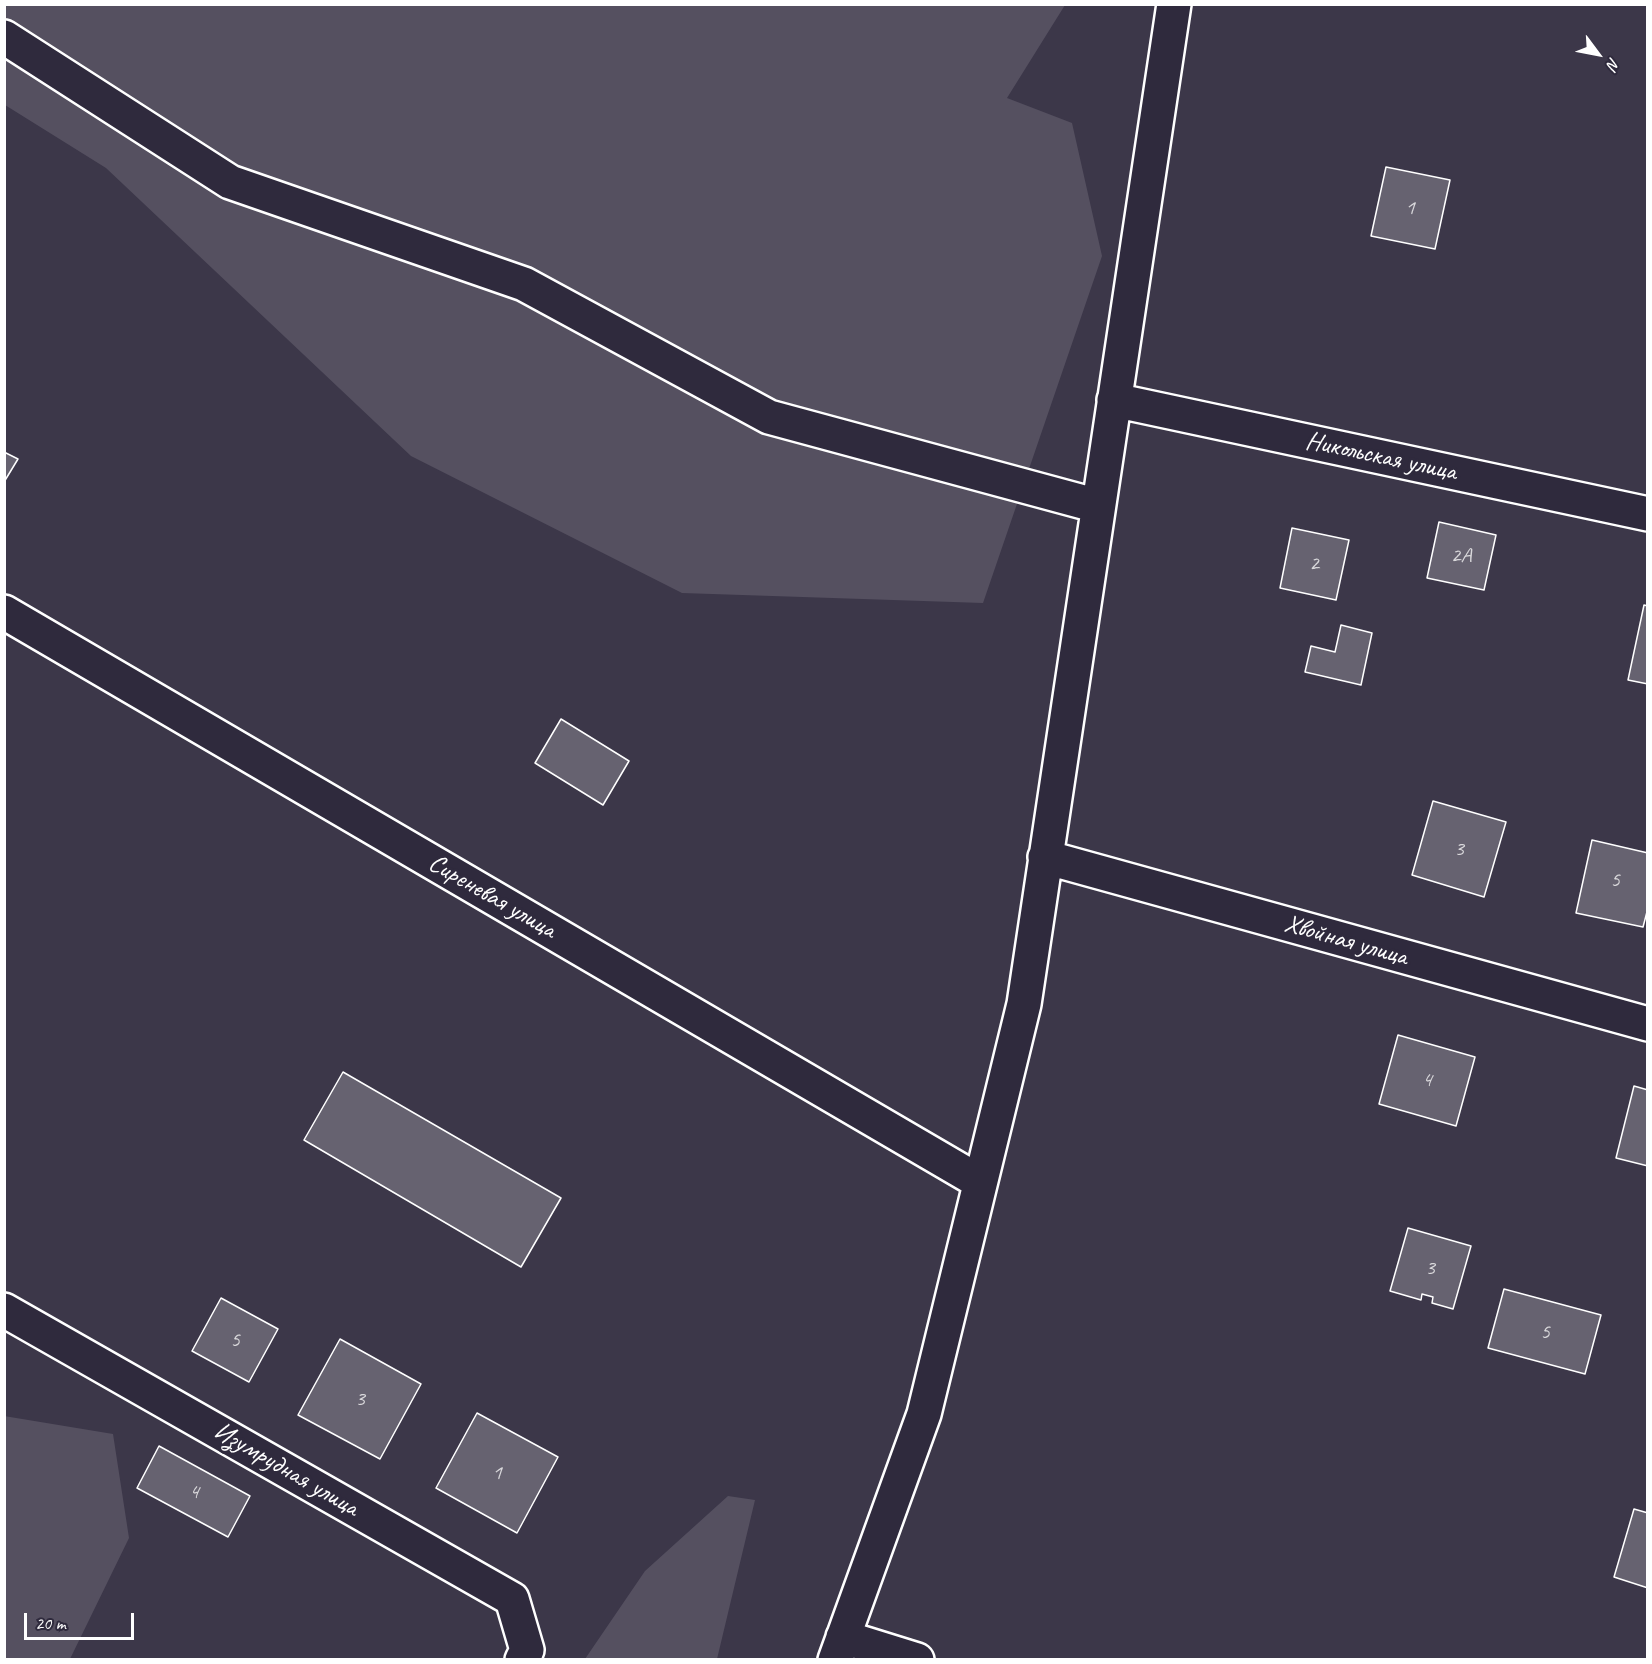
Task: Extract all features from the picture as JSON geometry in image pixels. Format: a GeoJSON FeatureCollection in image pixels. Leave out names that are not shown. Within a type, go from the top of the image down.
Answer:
{"type":"FeatureCollection","features":[{"type":"Feature","properties":{"kind":"street"},"geometry":{"type":"LineString","coordinates":[[916,1659],[839,1648],[924,1414],[1024,1004],[1173,4]]}},
{"type":"Feature","properties":{"kind":"street"},"geometry":{"type":"LineString","coordinates":[[4,37],[230,182],[524,284],[769,417],[1098,506]]}},
{"type":"Feature","properties":{"kind":"street","name":"Никольская улица"},"geometry":{"type":"LineString","coordinates":[[1114,400],[1647,514]]}},
{"type":"Feature","properties":{"kind":"street","name":"Сиреневая улица"},"geometry":{"type":"LineString","coordinates":[[4,612],[980,1182]]}},
{"type":"Feature","properties":{"kind":"street","name":"Хвойная улица"},"geometry":{"type":"LineString","coordinates":[[1045,857],[1647,1024]]}},
{"type":"Feature","properties":{"kind":"street","name":"Изумрудная улица"},"geometry":{"type":"LineString","coordinates":[[4,1310],[512,1599],[527,1650],[522,1659]]}},
{"type":"Feature","properties":{"kind":"shaded area"},"geometry":{"type":"Polygon","coordinates":[[[4,5],[1065,5],[1007,98],[1072,123],[1102,256],[983,603],[682,593],[411,456],[106,168],[5,105],[4,5]]]}},
{"type":"Feature","properties":{"kind":"shaded area"},"geometry":{"type":"Polygon","coordinates":[[[4,1416],[113,1434],[129,1538],[70,1659],[5,1659],[4,1416]]]}},
{"type":"Feature","properties":{"kind":"shaded area"},"geometry":{"type":"Polygon","coordinates":[[[728,1496],[755,1500],[717,1659],[585,1659],[645,1571],[728,1496]]]}},
{"type":"Feature","properties":{"kind":"building"},"geometry":{"type":"Polygon","coordinates":[[[1386,167],[1450,180],[1435,249],[1371,236],[1386,167]]]}},
{"type":"Feature","properties":{"kind":"building"},"geometry":{"type":"Polygon","coordinates":[[[4,452],[18,459],[4,482],[4,452]]]}},
{"type":"Feature","properties":{"kind":"building"},"geometry":{"type":"Polygon","coordinates":[[[1439,522],[1496,535],[1484,590],[1427,578],[1439,522]]]}},
{"type":"Feature","properties":{"kind":"building"},"geometry":{"type":"Polygon","coordinates":[[[1292,528],[1349,540],[1336,600],[1280,588],[1292,528]]]}},
{"type":"Feature","properties":{"kind":"building"},"geometry":{"type":"Polygon","coordinates":[[[1644,605],[1648,606],[1648,684],[1628,680],[1644,605]]]}},
{"type":"Feature","properties":{"kind":"building"},"geometry":{"type":"Polygon","coordinates":[[[1341,625],[1372,633],[1361,685],[1305,672],[1311,646],[1335,652],[1341,625]]]}},
{"type":"Feature","properties":{"kind":"building"},"geometry":{"type":"Polygon","coordinates":[[[561,719],[629,761],[603,805],[535,763],[561,719]]]}},
{"type":"Feature","properties":{"kind":"building"},"geometry":{"type":"Polygon","coordinates":[[[1433,801],[1506,822],[1484,897],[1412,875],[1433,801]]]}},
{"type":"Feature","properties":{"kind":"building"},"geometry":{"type":"Polygon","coordinates":[[[1592,840],[1648,853],[1648,908],[1643,927],[1576,913],[1592,840]]]}},
{"type":"Feature","properties":{"kind":"building"},"geometry":{"type":"Polygon","coordinates":[[[1398,1035],[1475,1057],[1456,1126],[1379,1104],[1398,1035]]]}},
{"type":"Feature","properties":{"kind":"building"},"geometry":{"type":"Polygon","coordinates":[[[343,1072],[561,1198],[521,1267],[304,1140],[343,1072]]]}},
{"type":"Feature","properties":{"kind":"building"},"geometry":{"type":"Polygon","coordinates":[[[1634,1086],[1648,1090],[1648,1166],[1616,1158],[1634,1086]]]}},
{"type":"Feature","properties":{"kind":"building"},"geometry":{"type":"Polygon","coordinates":[[[1408,1228],[1471,1246],[1453,1309],[1432,1303],[1433,1297],[1422,1294],[1421,1300],[1390,1291],[1408,1228]]]}},
{"type":"Feature","properties":{"kind":"building"},"geometry":{"type":"Polygon","coordinates":[[[1504,1289],[1601,1315],[1585,1374],[1488,1348],[1504,1289]]]}},
{"type":"Feature","properties":{"kind":"building"},"geometry":{"type":"Polygon","coordinates":[[[221,1298],[278,1329],[249,1382],[192,1351],[221,1298]]]}},
{"type":"Feature","properties":{"kind":"building"},"geometry":{"type":"Polygon","coordinates":[[[340,1339],[421,1384],[380,1459],[298,1415],[340,1339]]]}},
{"type":"Feature","properties":{"kind":"building"},"geometry":{"type":"Polygon","coordinates":[[[477,1413],[558,1457],[517,1533],[436,1488],[477,1413]]]}},
{"type":"Feature","properties":{"kind":"building"},"geometry":{"type":"Polygon","coordinates":[[[159,1446],[250,1496],[228,1537],[137,1488],[159,1446]]]}},
{"type":"Feature","properties":{"kind":"building"},"geometry":{"type":"Polygon","coordinates":[[[1634,1509],[1648,1513],[1648,1588],[1614,1577],[1634,1509]]]}}]}
